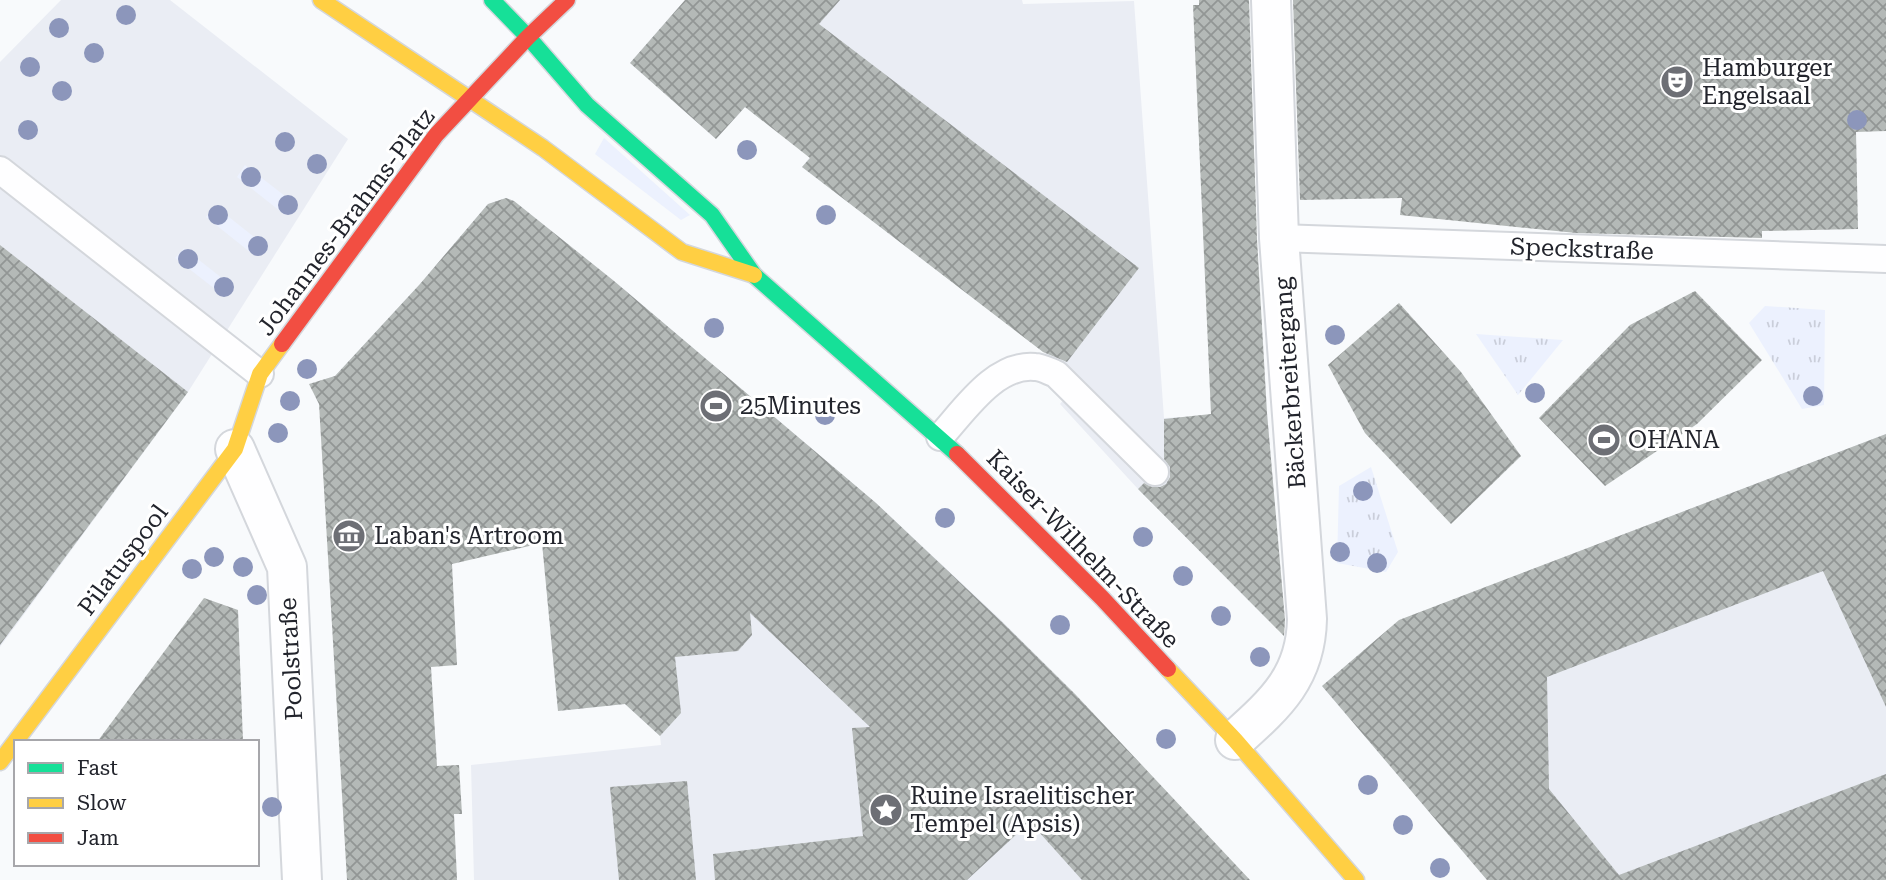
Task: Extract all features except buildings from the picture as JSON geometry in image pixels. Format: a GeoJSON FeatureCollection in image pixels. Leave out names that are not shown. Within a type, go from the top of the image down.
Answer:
{"type":"FeatureCollection","features":[{"type":"Feature","properties":{"kind":"main road","name":"Johannes-Brahms-Platz"},"geometry":{"type":"LineString","coordinates":[[321,0],[469,98]]}},
{"type":"Feature","properties":{"kind":"main road"},"geometry":{"type":"LineString","coordinates":[[492,0],[528,37]]}},
{"type":"Feature","properties":{"kind":"main road","name":"Johannes-Brahms-Platz"},"geometry":{"type":"LineString","coordinates":[[261,374],[436,135],[528,37],[567,0]]}},
{"type":"Feature","properties":{"kind":"main road","name":"Kaiser-Wilhelm-Straße"},"geometry":{"type":"LineString","coordinates":[[528,37],[587,106],[712,215],[754,275],[940,437],[1102,598],[1235,740],[1356,880]]}},
{"type":"Feature","properties":{"kind":"main road","name":"Kaiser-Wilhelm-Straße"},"geometry":{"type":"LineString","coordinates":[[469,98],[543,148],[682,252],[754,275]]}},
{"type":"Feature","properties":{"kind":"main road","name":"Pilatuspool"},"geometry":{"type":"LineString","coordinates":[[17,740],[235,449],[261,374]]}},
{"type":"Feature","properties":{"kind":"main road","name":"Pilatuspool"},"geometry":{"type":"LineString","coordinates":[[0,762],[14,743]]}},
{"type":"Feature","properties":{"kind":"street","name":"Bäckerbreitergang"},"geometry":{"type":"LineString","coordinates":[[1235,740],[1267,712],[1285,690],[1302,661],[1307,643],[1307,606],[1279,238],[1271,0]]}},
{"type":"Feature","properties":{"kind":"street","name":"Poolstraße"},"geometry":{"type":"LineString","coordinates":[[235,449],[287,567],[302,880]]}},
{"type":"Feature","properties":{"kind":"lane"},"geometry":{"type":"LineString","coordinates":[[0,170],[261,374]]}},
{"type":"Feature","properties":{"kind":"lane","name":"Speckstraße"},"geometry":{"type":"LineString","coordinates":[[1279,238],[1886,259]]}},
{"type":"Feature","properties":{"kind":"lane"},"geometry":{"type":"LineString","coordinates":[[940,437],[992,382],[1010,371],[1035,367],[1056,374],[1156,472]]}},
{"type":"Feature","properties":{"kind":"shaded area"},"geometry":{"type":"Polygon","coordinates":[[[61,0],[170,0],[348,139],[188,392],[0,647],[0,62],[61,0]]]}},
{"type":"Feature","properties":{"kind":"shaded area"},"geometry":{"type":"Polygon","coordinates":[[[685,0],[1022,0],[1023,4],[1134,1],[1164,418],[1267,413],[1285,625],[1267,619],[1138,489],[1060,404],[1080,380],[802,167],[810,157],[745,107],[716,139],[630,63],[685,0]]]}},
{"type":"Feature","properties":{"kind":"shaded area"},"geometry":{"type":"Polygon","coordinates":[[[506,198],[514,201],[614,281],[876,503],[1000,619],[1075,694],[1208,837],[1243,880],[474,880],[471,765],[661,745],[660,736],[625,704],[558,711],[546,583],[600,554],[321,407],[314,394],[322,380],[335,376],[420,284],[488,204],[506,198]]]}},
{"type":"Feature","properties":{"kind":"shaded area"},"geometry":{"type":"Polygon","coordinates":[[[1886,434],[1886,880],[1487,880],[1322,686],[1400,620],[1886,434]]]}},
{"type":"Feature","properties":{"kind":"green space"},"geometry":{"type":"Polygon","coordinates":[[[604,138],[690,215],[681,220],[595,154],[604,138]]]}},
{"type":"Feature","properties":{"kind":"green space"},"geometry":{"type":"Polygon","coordinates":[[[245,165],[294,203],[285,215],[237,177],[245,165]]]}},
{"type":"Feature","properties":{"kind":"green space"},"geometry":{"type":"Polygon","coordinates":[[[215,206],[263,244],[255,256],[206,217],[215,206]]]}},
{"type":"Feature","properties":{"kind":"green space"},"geometry":{"type":"Polygon","coordinates":[[[184,248],[232,286],[224,296],[175,258],[184,248]]]}},
{"type":"Feature","properties":{"kind":"green space"},"geometry":{"type":"Polygon","coordinates":[[[1765,306],[1825,310],[1824,405],[1802,409],[1749,323],[1765,306]]]}},
{"type":"Feature","properties":{"kind":"green space"},"geometry":{"type":"Polygon","coordinates":[[[1476,334],[1563,340],[1518,395],[1476,334]]]}},
{"type":"Feature","properties":{"kind":"green space"},"geometry":{"type":"Polygon","coordinates":[[[1371,467],[1398,552],[1386,572],[1337,563],[1339,486],[1371,467]]]}},
{"type":"Feature","properties":{"kind":"traffic: fast"},"geometry":{"type":"LineString","coordinates":[[492,0],[587,105],[712,215],[754,275],[957,454]]}},
{"type":"Feature","properties":{"kind":"traffic: slow"},"geometry":{"type":"LineString","coordinates":[[321,0],[543,148],[682,252],[754,275]]}},
{"type":"Feature","properties":{"kind":"traffic: slow"},"geometry":{"type":"LineString","coordinates":[[17,740],[235,449],[260,374],[282,344]]}},
{"type":"Feature","properties":{"kind":"traffic: slow"},"geometry":{"type":"LineString","coordinates":[[1168,669],[1235,740],[1356,880]]}},
{"type":"Feature","properties":{"kind":"traffic: slow"},"geometry":{"type":"LineString","coordinates":[[0,762],[14,743]]}},
{"type":"Feature","properties":{"kind":"traffic: jam"},"geometry":{"type":"LineString","coordinates":[[282,344],[436,135],[528,37],[567,0]]}},
{"type":"Feature","properties":{"kind":"traffic: jam"},"geometry":{"type":"LineString","coordinates":[[957,454],[1102,598],[1168,669]]}},
{"type":"Feature","properties":{"kind":"place","name":"Hamburger Engelsaal"},"geometry":{"type":"Point","coordinates":[1677,82]}},
{"type":"Feature","properties":{"kind":"place","name":"25Minutes"},"geometry":{"type":"Point","coordinates":[716,406]}},
{"type":"Feature","properties":{"kind":"place","name":"OHANA"},"geometry":{"type":"Point","coordinates":[1604,440]}},
{"type":"Feature","properties":{"kind":"place","name":"Laban's Artroom"},"geometry":{"type":"Point","coordinates":[349,536]}},
{"type":"Feature","properties":{"kind":"place","name":"Ruine Israelitischer Tempel (Apsis)"},"geometry":{"type":"Point","coordinates":[886,810]}}]}
